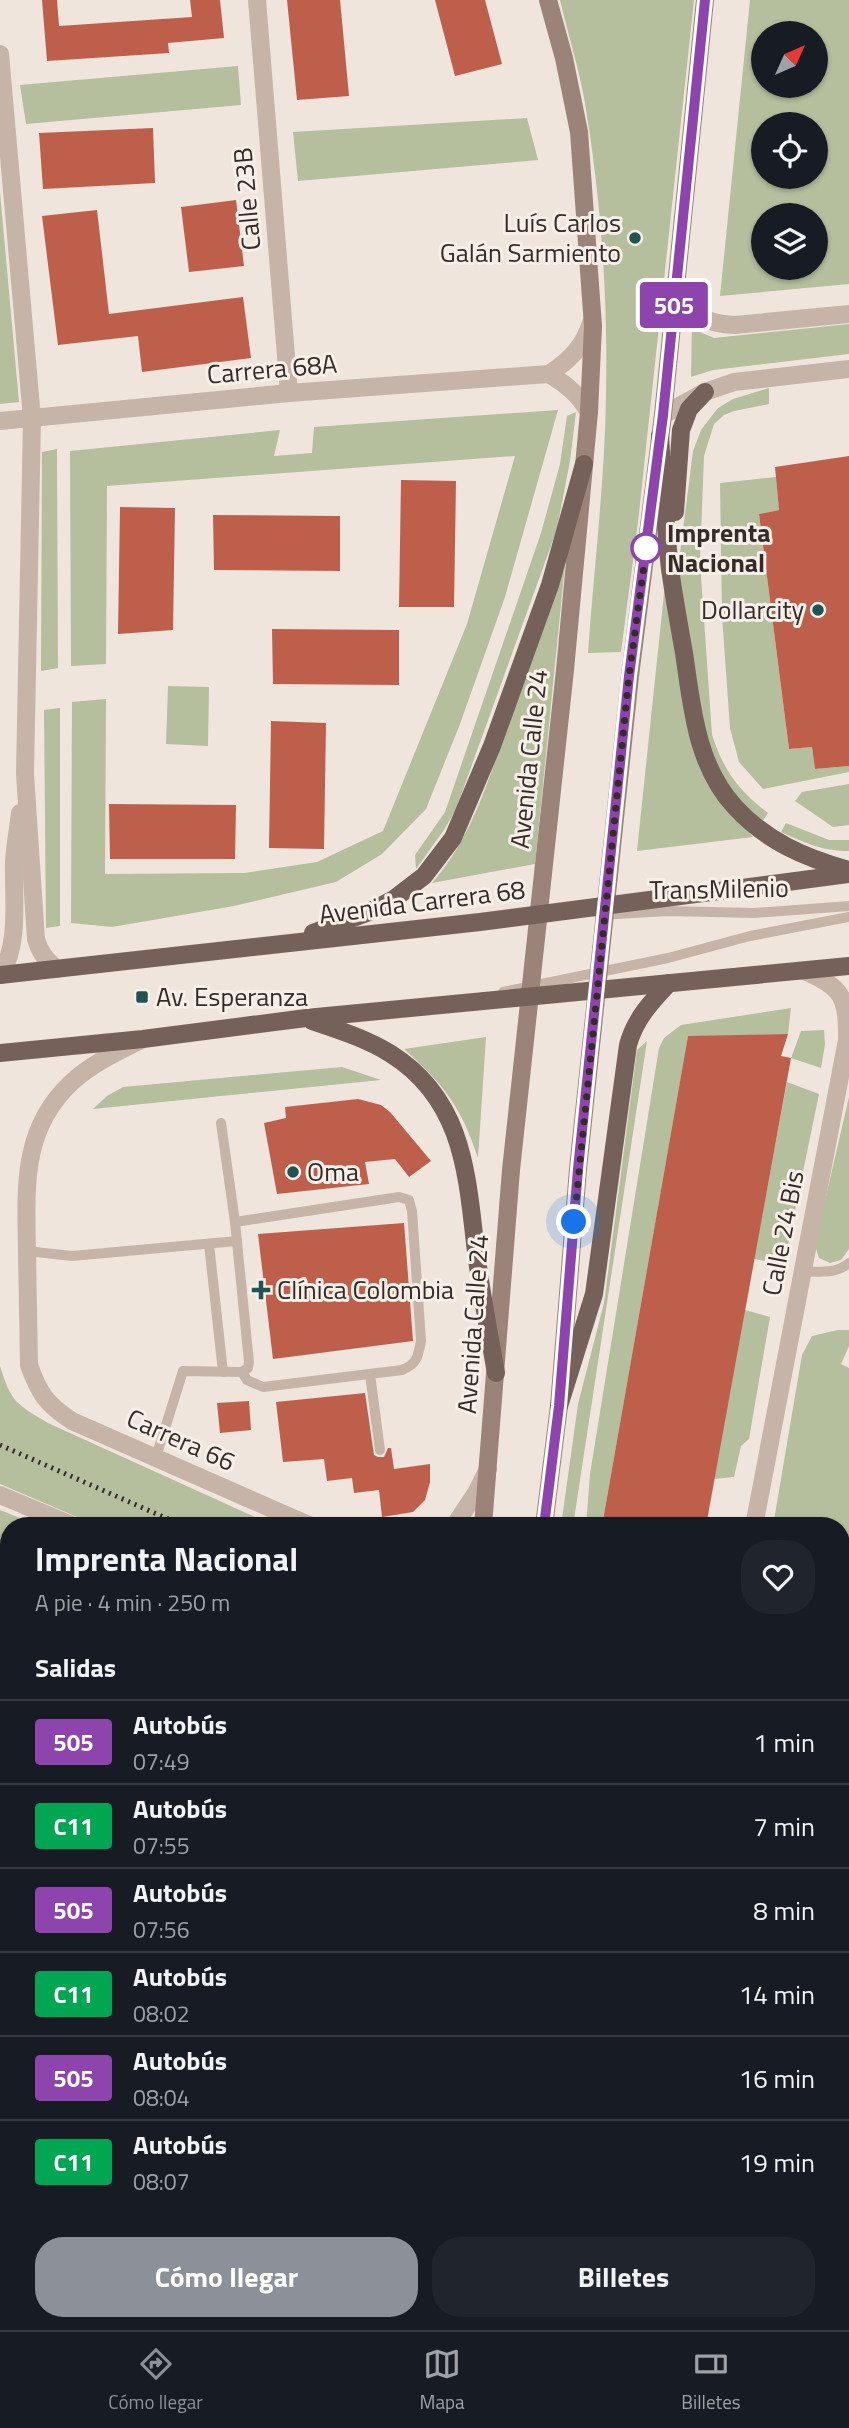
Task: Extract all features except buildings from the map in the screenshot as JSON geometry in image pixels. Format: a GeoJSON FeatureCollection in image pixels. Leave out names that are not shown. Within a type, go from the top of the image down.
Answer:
{"type":"FeatureCollection","features":[{"type":"Feature","properties":{"kind":"main road","name":"Avenida Calle 24"},"geometry":{"type":"LineString","coordinates":[[484,1517],[511,1170],[565,670],[589,412],[592,321],[579,132],[564,58],[548,0]]}},
{"type":"Feature","properties":{"kind":"main road"},"geometry":{"type":"LineString","coordinates":[[545,1517],[559,1406],[578,1169],[629,676],[663,415],[705,0]]}},
{"type":"Feature","properties":{"kind":"main road"},"geometry":{"type":"LineString","coordinates":[[670,568],[681,430],[689,409],[705,392]]}},
{"type":"Feature","properties":{"kind":"main road"},"geometry":{"type":"LineString","coordinates":[[660,436],[670,568],[702,751],[716,780],[733,805],[764,833],[803,855],[849,872]]}},
{"type":"Feature","properties":{"kind":"main road"},"geometry":{"type":"LineString","coordinates":[[283,944],[347,921],[394,899],[434,865],[453,838],[492,746],[550,585],[584,464]]}},
{"type":"Feature","properties":{"kind":"main road","name":"Avenida Carrera 68"},"geometry":{"type":"LineString","coordinates":[[1,975],[422,929],[849,872]]}},
{"type":"Feature","properties":{"kind":"main road"},"geometry":{"type":"LineString","coordinates":[[0,1054],[306,1018],[849,966]]}},
{"type":"Feature","properties":{"kind":"main road"},"geometry":{"type":"LineString","coordinates":[[559,1406],[594,1294],[628,1045],[632,1030],[669,983]]}},
{"type":"Feature","properties":{"kind":"main road"},"geometry":{"type":"LineString","coordinates":[[306,1018],[353,1035],[393,1055],[416,1074],[451,1118],[465,1162],[496,1373]]}},
{"type":"Feature","properties":{"kind":"street","name":"Calle 23B"},"geometry":{"type":"LineString","coordinates":[[257,0],[289,393]]}},
{"type":"Feature","properties":{"kind":"street"},"geometry":{"type":"LineString","coordinates":[[0,54],[32,418],[26,774],[36,939],[39,950],[57,969]]}},
{"type":"Feature","properties":{"kind":"street"},"geometry":{"type":"LineString","coordinates":[[675,295],[701,319],[718,324],[735,325],[849,314]]}},
{"type":"Feature","properties":{"kind":"street"},"geometry":{"type":"LineString","coordinates":[[589,412],[579,396],[549,374],[585,342],[592,321]]}},
{"type":"Feature","properties":{"kind":"street"},"geometry":{"type":"LineString","coordinates":[[663,415],[705,392],[734,382],[849,369]]}},
{"type":"Feature","properties":{"kind":"street","name":"Carrera 68A"},"geometry":{"type":"LineString","coordinates":[[0,421],[289,393],[549,374]]}},
{"type":"Feature","properties":{"kind":"street"},"geometry":{"type":"LineString","coordinates":[[1,975],[7,965],[14,940],[15,858],[26,774]]}},
{"type":"Feature","properties":{"kind":"street","name":"Calle 24 Bis"},"geometry":{"type":"LineString","coordinates":[[756,1517],[844,1075],[847,1040],[843,1001],[837,988],[804,971]]}},
{"type":"Feature","properties":{"kind":"street"},"geometry":{"type":"LineString","coordinates":[[27,1251],[26,1183],[32,1147],[39,1126],[73,1081],[104,1059],[143,1039]]}},
{"type":"Feature","properties":{"kind":"street","name":"Carrera 66"},"geometry":{"type":"LineString","coordinates":[[27,1251],[29,1365],[39,1391],[53,1409],[72,1421],[291,1517]]}},
{"type":"Feature","properties":{"kind":"street"},"geometry":{"type":"LineString","coordinates":[[460,1517],[488,1469]]}},
{"type":"Feature","properties":{"kind":"street"},"geometry":{"type":"LineString","coordinates":[[0,1495],[53,1517]]}},
{"type":"Feature","properties":{"kind":"lane","name":"TransMilenio"},"geometry":{"type":"LineString","coordinates":[[422,929],[625,913],[754,913],[849,906]]}},
{"type":"Feature","properties":{"kind":"lane","name":"TransMilenio"},"geometry":{"type":"LineString","coordinates":[[435,1006],[668,958],[750,936],[849,917]]}},
{"type":"Feature","properties":{"kind":"lane"},"geometry":{"type":"LineString","coordinates":[[156,1457],[183,1371],[242,1372],[248,1368],[235,1222],[221,1124]]}},
{"type":"Feature","properties":{"kind":"lane"},"geometry":{"type":"LineString","coordinates":[[235,1222],[399,1197],[409,1200],[421,1341],[418,1359],[412,1366],[402,1370],[263,1387],[247,1380],[242,1372]]}},
{"type":"Feature","properties":{"kind":"lane"},"geometry":{"type":"LineString","coordinates":[[27,1251],[72,1256],[237,1241]]}},
{"type":"Feature","properties":{"kind":"lane"},"geometry":{"type":"LineString","coordinates":[[209,1244],[223,1372]]}},
{"type":"Feature","properties":{"kind":"lane"},"geometry":{"type":"LineString","coordinates":[[803,1271],[833,1271],[849,1263]]}},
{"type":"Feature","properties":{"kind":"lane"},"geometry":{"type":"LineString","coordinates":[[370,1374],[380,1450]]}},
{"type":"Feature","properties":{"kind":"green space"},"geometry":{"type":"Polygon","coordinates":[[[560,0],[694,0],[638,522],[621,652],[588,653],[605,426],[604,285],[599,212],[585,103],[560,0]]]}},
{"type":"Feature","properties":{"kind":"green space"},"geometry":{"type":"Polygon","coordinates":[[[750,0],[849,0],[849,284],[720,296],[750,0]]]}},
{"type":"Feature","properties":{"kind":"green space"},"geometry":{"type":"Polygon","coordinates":[[[238,66],[241,105],[26,124],[20,85],[238,66]]]}},
{"type":"Feature","properties":{"kind":"green space"},"geometry":{"type":"Polygon","coordinates":[[[527,118],[538,160],[298,181],[293,132],[527,118]]]}},
{"type":"Feature","properties":{"kind":"green space"},"geometry":{"type":"Polygon","coordinates":[[[0,192],[19,402],[0,404],[0,192]]]}},
{"type":"Feature","properties":{"kind":"green space"},"geometry":{"type":"Polygon","coordinates":[[[849,324],[849,354],[713,370],[691,377],[692,325],[714,338],[849,324]]]}},
{"type":"Feature","properties":{"kind":"green space"},"geometry":{"type":"Polygon","coordinates":[[[769,388],[769,404],[734,411],[714,424],[704,456],[700,561],[712,735],[733,779],[768,813],[762,822],[729,789],[704,736],[678,569],[693,451],[701,430],[718,408],[733,399],[769,388]]]}},
{"type":"Feature","properties":{"kind":"green space"},"geometry":{"type":"Polygon","coordinates":[[[558,410],[505,597],[460,724],[426,809],[382,854],[336,882],[234,906],[112,927],[71,923],[72,702],[106,699],[105,874],[244,873],[317,862],[383,831],[467,624],[515,456],[107,486],[106,664],[71,666],[70,451],[280,430],[274,456],[312,453],[314,427],[558,410]]]}},
{"type":"Feature","properties":{"kind":"green space"},"geometry":{"type":"Polygon","coordinates":[[[576,412],[557,529],[456,809],[416,869],[415,855],[445,812],[541,533],[560,464],[567,416],[576,412]]]}},
{"type":"Feature","properties":{"kind":"green space"},"geometry":{"type":"Polygon","coordinates":[[[57,449],[58,668],[41,671],[42,452],[57,449]]]}},
{"type":"Feature","properties":{"kind":"green space"},"geometry":{"type":"Polygon","coordinates":[[[776,477],[779,510],[759,514],[789,749],[812,747],[815,769],[849,766],[849,772],[763,789],[739,762],[730,728],[722,616],[720,483],[776,477]]]}},
{"type":"Feature","properties":{"kind":"green space"},"geometry":{"type":"Polygon","coordinates":[[[565,565],[535,864],[432,883],[458,847],[477,808],[565,565]]]}},
{"type":"Feature","properties":{"kind":"green space"},"geometry":{"type":"Polygon","coordinates":[[[665,584],[719,794],[753,837],[637,851],[665,584]]]}},
{"type":"Feature","properties":{"kind":"green space"},"geometry":{"type":"Polygon","coordinates":[[[168,686],[209,687],[208,746],[166,744],[168,686]]]}},
{"type":"Feature","properties":{"kind":"green space"},"geometry":{"type":"Polygon","coordinates":[[[60,708],[60,926],[46,928],[44,710],[60,708]]]}},
{"type":"Feature","properties":{"kind":"green space"},"geometry":{"type":"Polygon","coordinates":[[[849,784],[849,825],[833,827],[795,801],[802,792],[849,784]]]}},
{"type":"Feature","properties":{"kind":"green space"},"geometry":{"type":"Polygon","coordinates":[[[786,823],[829,840],[849,840],[849,851],[822,848],[781,832],[786,823]]]}},
{"type":"Feature","properties":{"kind":"green space"},"geometry":{"type":"Polygon","coordinates":[[[791,1008],[788,1034],[688,1037],[604,1517],[587,1517],[590,1474],[659,1048],[664,1038],[681,1025],[791,1008]]]}},
{"type":"Feature","properties":{"kind":"green space"},"geometry":{"type":"Polygon","coordinates":[[[824,1030],[821,1068],[791,1058],[801,1031],[824,1030]]]}},
{"type":"Feature","properties":{"kind":"green space"},"geometry":{"type":"Polygon","coordinates":[[[486,1037],[478,1158],[465,1124],[450,1098],[404,1049],[486,1037]]]}},
{"type":"Feature","properties":{"kind":"green space"},"geometry":{"type":"Polygon","coordinates":[[[647,1041],[574,1517],[562,1517],[578,1404],[604,1303],[637,1050],[647,1041]]]}},
{"type":"Feature","properties":{"kind":"green space"},"geometry":{"type":"Polygon","coordinates":[[[342,1067],[381,1080],[93,1109],[107,1096],[123,1087],[342,1067]]]}},
{"type":"Feature","properties":{"kind":"green space"},"geometry":{"type":"Polygon","coordinates":[[[787,1082],[819,1094],[784,1264],[754,1259],[787,1082]]]}},
{"type":"Feature","properties":{"kind":"green space"},"geometry":{"type":"Polygon","coordinates":[[[849,1097],[849,1249],[841,1260],[830,1263],[819,1258],[816,1249],[817,1235],[849,1097]]]}},
{"type":"Feature","properties":{"kind":"green space"},"geometry":{"type":"Polygon","coordinates":[[[745,1310],[770,1317],[749,1439],[741,1446],[734,1477],[714,1479],[745,1310]]]}},
{"type":"Feature","properties":{"kind":"green space"},"geometry":{"type":"Polygon","coordinates":[[[849,1330],[849,1346],[841,1364],[849,1368],[849,1517],[775,1517],[802,1355],[812,1336],[849,1330]]]}},
{"type":"Feature","properties":{"kind":"green space"},"geometry":{"type":"Polygon","coordinates":[[[0,1366],[16,1401],[48,1423],[255,1517],[77,1517],[0,1484],[0,1366]]]}},
{"type":"Feature","properties":{"kind":"green space"},"geometry":{"type":"Polygon","coordinates":[[[0,1510],[18,1517],[0,1517],[0,1510]]]}},
{"type":"Feature","properties":{"kind":"railway"},"geometry":{"type":"LineString","coordinates":[[0,1445],[164,1517]]}},
{"type":"Feature","properties":{"kind":"bus line","name":"505"},"geometry":{"type":"LineString","coordinates":[[545,1517],[559,1406],[578,1169],[629,676],[663,415],[705,0]]}},
{"type":"Feature","properties":{"kind":"place","name":"Luís Carlos Galán Sarmiento"},"geometry":{"type":"Point","coordinates":[635,238]}},
{"type":"Feature","properties":{"kind":"place","name":"Imprenta Nacional"},"geometry":{"type":"Point","coordinates":[646,548]}},
{"type":"Feature","properties":{"kind":"place","name":"Dollarcity"},"geometry":{"type":"Point","coordinates":[818,610]}},
{"type":"Feature","properties":{"kind":"place","name":"Av. Esperanza"},"geometry":{"type":"Point","coordinates":[142,997]}},
{"type":"Feature","properties":{"kind":"place","name":"Oma"},"geometry":{"type":"Point","coordinates":[293,1172]}},
{"type":"Feature","properties":{"kind":"place","name":"Clínica Colombia"},"geometry":{"type":"Point","coordinates":[261,1290]}},
{"type":"Feature","properties":{"kind":"route"},"geometry":{"type":"LineString","coordinates":[[574,1222],[629,676],[647,543],[646,548]]}}]}
